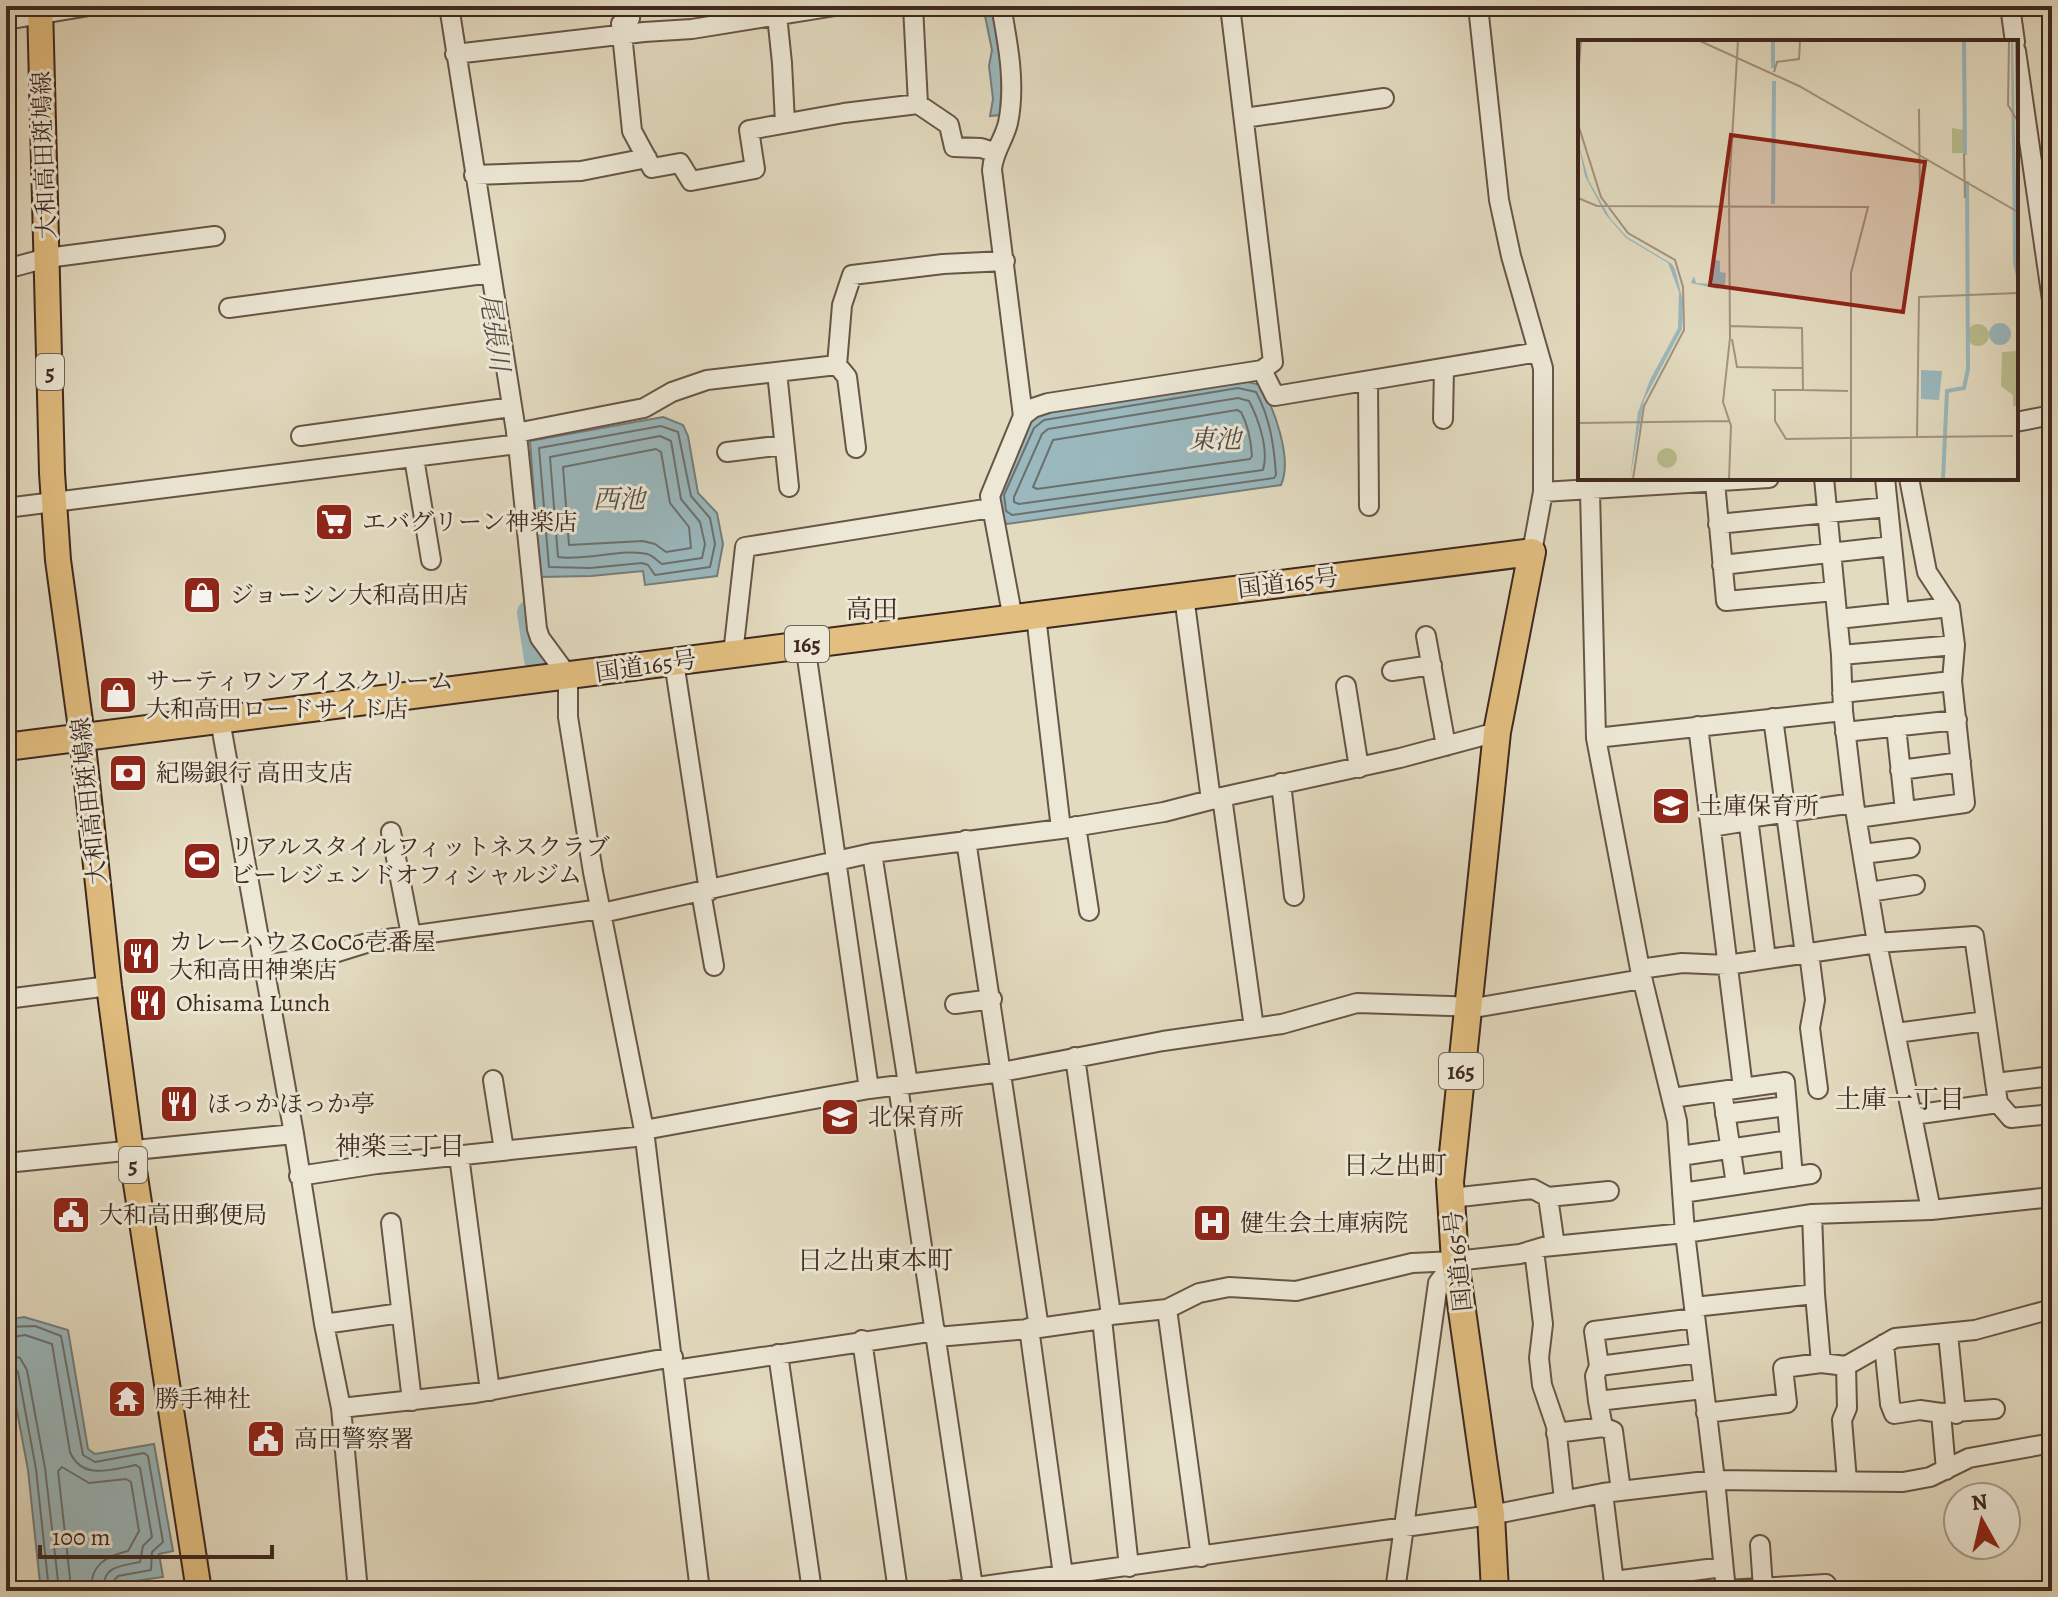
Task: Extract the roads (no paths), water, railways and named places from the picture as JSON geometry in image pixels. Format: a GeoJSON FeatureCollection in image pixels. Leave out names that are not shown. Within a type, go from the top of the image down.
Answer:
{"type":"FeatureCollection","features":[{"type":"Feature","properties":{"kind":"highway","name":"国道165号"},"geometry":{"type":"LineString","coordinates":[[6,747],[1532,552],[1497,732],[1450,1182],[1455,1261],[1491,1515],[1495,1591]]}},
{"type":"Feature","properties":{"kind":"main road","name":"大和高田斑鳩線"},"geometry":{"type":"LineString","coordinates":[[40,10],[53,501],[58,560],[131,1151],[199,1591]]}},
{"type":"Feature","properties":{"kind":"street"},"geometry":{"type":"LineString","coordinates":[[6,20],[40,10],[89,6]]}},
{"type":"Feature","properties":{"kind":"street"},"geometry":{"type":"LineString","coordinates":[[449,6],[486,273],[514,442],[537,629],[546,648],[568,676],[568,717],[644,1133],[700,1591]]}},
{"type":"Feature","properties":{"kind":"street"},"geometry":{"type":"LineString","coordinates":[[628,6],[630,18],[621,24],[632,131],[652,168],[680,163],[691,181],[755,169],[749,130],[918,104],[949,125],[954,147],[994,152]]}},
{"type":"Feature","properties":{"kind":"street"},"geometry":{"type":"LineString","coordinates":[[455,54],[702,28],[776,10],[835,6]]}},
{"type":"Feature","properties":{"kind":"street"},"geometry":{"type":"LineString","coordinates":[[913,6],[918,104]]}},
{"type":"Feature","properties":{"kind":"street"},"geometry":{"type":"LineString","coordinates":[[1001,6],[1011,74],[1008,123],[994,152],[992,170],[1023,416]]}},
{"type":"Feature","properties":{"kind":"street"},"geometry":{"type":"LineString","coordinates":[[1089,911],[1068,828],[1024,618],[991,508],[992,488],[1023,416],[1033,408],[1048,403],[1262,370],[1273,362],[1230,6]]}},
{"type":"Feature","properties":{"kind":"street"},"geometry":{"type":"LineString","coordinates":[[1478,6],[1499,200],[1544,384],[1543,492],[1532,552]]}},
{"type":"Feature","properties":{"kind":"street"},"geometry":{"type":"LineString","coordinates":[[2010,6],[2015,40]]}},
{"type":"Feature","properties":{"kind":"street"},"geometry":{"type":"LineString","coordinates":[[776,10],[785,123]]}},
{"type":"Feature","properties":{"kind":"street"},"geometry":{"type":"LineString","coordinates":[[2018,65],[2052,300]]}},
{"type":"Feature","properties":{"kind":"street"},"geometry":{"type":"LineString","coordinates":[[1244,118],[1384,98]]}},
{"type":"Feature","properties":{"kind":"street"},"geometry":{"type":"LineString","coordinates":[[474,175],[581,171],[647,158]]}},
{"type":"Feature","properties":{"kind":"street"},"geometry":{"type":"LineString","coordinates":[[6,269],[47,258],[215,236]]}},
{"type":"Feature","properties":{"kind":"street"},"geometry":{"type":"LineString","coordinates":[[856,448],[847,377],[837,365],[842,305],[852,275],[932,265],[1005,261]]}},
{"type":"Feature","properties":{"kind":"street"},"geometry":{"type":"LineString","coordinates":[[229,308],[486,273]]}},
{"type":"Feature","properties":{"kind":"street"},"geometry":{"type":"LineString","coordinates":[[1262,370],[1275,396],[1538,352]]}},
{"type":"Feature","properties":{"kind":"street"},"geometry":{"type":"LineString","coordinates":[[6,508],[414,458],[514,442],[644,408],[672,392],[707,380],[837,365]]}},
{"type":"Feature","properties":{"kind":"street"},"geometry":{"type":"LineString","coordinates":[[1443,419],[1444,368]]}},
{"type":"Feature","properties":{"kind":"street"},"geometry":{"type":"LineString","coordinates":[[777,372],[789,487]]}},
{"type":"Feature","properties":{"kind":"street"},"geometry":{"type":"LineString","coordinates":[[1368,381],[1369,506]]}},
{"type":"Feature","properties":{"kind":"street"},"geometry":{"type":"LineString","coordinates":[[301,436],[507,408]]}},
{"type":"Feature","properties":{"kind":"street"},"geometry":{"type":"LineString","coordinates":[[2018,422],[2052,415]]}},
{"type":"Feature","properties":{"kind":"street"},"geometry":{"type":"LineString","coordinates":[[727,452],[784,445]]}},
{"type":"Feature","properties":{"kind":"street"},"geometry":{"type":"LineString","coordinates":[[414,458],[431,560]]}},
{"type":"Feature","properties":{"kind":"street"},"geometry":{"type":"LineString","coordinates":[[1543,492],[1742,480]]}},
{"type":"Feature","properties":{"kind":"street"},"geometry":{"type":"LineString","coordinates":[[1824,480],[1841,655],[1842,702],[1856,810],[1877,943],[1931,1210]]}},
{"type":"Feature","properties":{"kind":"street"},"geometry":{"type":"LineString","coordinates":[[1885,480],[1899,612]]}},
{"type":"Feature","properties":{"kind":"street"},"geometry":{"type":"LineString","coordinates":[[1711,827],[1787,813],[1905,811],[1965,803],[1952,681],[1955,645],[1950,607],[1927,572],[1909,480]]}},
{"type":"Feature","properties":{"kind":"street"},"geometry":{"type":"LineString","coordinates":[[1715,482],[1726,601],[1835,591]]}},
{"type":"Feature","properties":{"kind":"street"},"geometry":{"type":"LineString","coordinates":[[1590,491],[1596,738],[1641,974],[1672,1098],[1726,1591],[1826,1584],[1827,1591]]}},
{"type":"Feature","properties":{"kind":"street"},"geometry":{"type":"LineString","coordinates":[[1718,524],[1888,507]]}},
{"type":"Feature","properties":{"kind":"street"},"geometry":{"type":"LineString","coordinates":[[733,654],[745,547],[991,508]]}},
{"type":"Feature","properties":{"kind":"street"},"geometry":{"type":"LineString","coordinates":[[1722,565],[1892,546]]}},
{"type":"Feature","properties":{"kind":"street"},"geometry":{"type":"LineString","coordinates":[[1184,596],[1254,1028]]}},
{"type":"Feature","properties":{"kind":"street"},"geometry":{"type":"LineString","coordinates":[[1838,619],[1950,607]]}},
{"type":"Feature","properties":{"kind":"street"},"geometry":{"type":"LineString","coordinates":[[1426,636],[1446,746]]}},
{"type":"Feature","properties":{"kind":"street"},"geometry":{"type":"LineString","coordinates":[[805,644],[869,1089]]}},
{"type":"Feature","properties":{"kind":"street"},"geometry":{"type":"LineString","coordinates":[[1841,655],[1955,645]]}},
{"type":"Feature","properties":{"kind":"street"},"geometry":{"type":"LineString","coordinates":[[674,662],[714,966]]}},
{"type":"Feature","properties":{"kind":"street"},"geometry":{"type":"LineString","coordinates":[[1392,671],[1432,665]]}},
{"type":"Feature","properties":{"kind":"street"},"geometry":{"type":"LineString","coordinates":[[1596,738],[1773,718],[1952,681]]}},
{"type":"Feature","properties":{"kind":"street"},"geometry":{"type":"LineString","coordinates":[[1346,686],[1359,768]]}},
{"type":"Feature","properties":{"kind":"street"},"geometry":{"type":"LineString","coordinates":[[1773,718],[1815,1000],[1810,1028],[1818,1089]]}},
{"type":"Feature","properties":{"kind":"street"},"geometry":{"type":"LineString","coordinates":[[220,720],[341,1408],[358,1591]]}},
{"type":"Feature","properties":{"kind":"street"},"geometry":{"type":"LineString","coordinates":[[1845,732],[1957,720]]}},
{"type":"Feature","properties":{"kind":"street"},"geometry":{"type":"LineString","coordinates":[[1698,726],[1743,1088]]}},
{"type":"Feature","properties":{"kind":"street"},"geometry":{"type":"LineString","coordinates":[[1896,726],[1905,811]]}},
{"type":"Feature","properties":{"kind":"street"},"geometry":{"type":"LineString","coordinates":[[264,965],[328,955],[373,941],[602,911],[705,892],[872,853],[1068,828],[1164,812],[1281,783],[1359,768],[1497,732]]}},
{"type":"Feature","properties":{"kind":"street"},"geometry":{"type":"LineString","coordinates":[[1900,770],[1961,762]]}},
{"type":"Feature","properties":{"kind":"street"},"geometry":{"type":"LineString","coordinates":[[1281,783],[1294,896]]}},
{"type":"Feature","properties":{"kind":"street"},"geometry":{"type":"LineString","coordinates":[[1748,818],[1766,959]]}},
{"type":"Feature","properties":{"kind":"street"},"geometry":{"type":"LineString","coordinates":[[391,832],[411,935]]}},
{"type":"Feature","properties":{"kind":"street"},"geometry":{"type":"LineString","coordinates":[[966,840],[1002,1072],[1063,1575]]}},
{"type":"Feature","properties":{"kind":"street"},"geometry":{"type":"LineString","coordinates":[[1863,854],[1910,848]]}},
{"type":"Feature","properties":{"kind":"street"},"geometry":{"type":"LineString","coordinates":[[872,853],[973,1587]]}},
{"type":"Feature","properties":{"kind":"street"},"geometry":{"type":"LineString","coordinates":[[1869,892],[1915,885]]}},
{"type":"Feature","properties":{"kind":"street"},"geometry":{"type":"LineString","coordinates":[[299,1176],[644,1133],[869,1089],[1002,1072],[1163,1041],[1282,1024],[1357,1003],[1467,1007],[1641,974],[1682,963],[1727,965],[1877,943],[1974,936],[1998,1103],[2011,1118],[2052,1114]]}},
{"type":"Feature","properties":{"kind":"street"},"geometry":{"type":"LineString","coordinates":[[6,999],[109,986]]}},
{"type":"Feature","properties":{"kind":"street"},"geometry":{"type":"LineString","coordinates":[[955,1004],[992,999]]}},
{"type":"Feature","properties":{"kind":"street"},"geometry":{"type":"LineString","coordinates":[[1896,1033],[1986,1021]]}},
{"type":"Feature","properties":{"kind":"street"},"geometry":{"type":"LineString","coordinates":[[1075,1057],[1106,1317],[1129,1567]]}},
{"type":"Feature","properties":{"kind":"street"},"geometry":{"type":"LineString","coordinates":[[1995,1083],[2052,1076]]}},
{"type":"Feature","properties":{"kind":"street"},"geometry":{"type":"LineString","coordinates":[[493,1080],[504,1150]]}},
{"type":"Feature","properties":{"kind":"street"},"geometry":{"type":"LineString","coordinates":[[1672,1098],[1785,1082],[1790,1140],[1802,1175],[1682,1193]]}},
{"type":"Feature","properties":{"kind":"street"},"geometry":{"type":"LineString","coordinates":[[1722,1091],[1736,1185]]}},
{"type":"Feature","properties":{"kind":"street"},"geometry":{"type":"LineString","coordinates":[[1913,1115],[1998,1103]]}},
{"type":"Feature","properties":{"kind":"street"},"geometry":{"type":"LineString","coordinates":[[1725,1114],[1787,1106]]}},
{"type":"Feature","properties":{"kind":"street"},"geometry":{"type":"LineString","coordinates":[[6,1163],[294,1134]]}},
{"type":"Feature","properties":{"kind":"street"},"geometry":{"type":"LineString","coordinates":[[1680,1156],[1790,1140]]}},
{"type":"Feature","properties":{"kind":"street"},"geometry":{"type":"LineString","coordinates":[[459,1156],[490,1391]]}},
{"type":"Feature","properties":{"kind":"street"},"geometry":{"type":"LineString","coordinates":[[1451,1198],[1533,1189],[1548,1197],[1609,1191]]}},
{"type":"Feature","properties":{"kind":"street"},"geometry":{"type":"LineString","coordinates":[[1548,1197],[1555,1246]]}},
{"type":"Feature","properties":{"kind":"street"},"geometry":{"type":"LineString","coordinates":[[341,1408],[490,1391],[674,1364],[778,1354],[862,1340],[1034,1328],[1167,1309],[1199,1293],[1229,1287],[1296,1291],[1412,1263],[1455,1261],[1555,1246],[1685,1233],[1812,1214],[1931,1210],[2052,1197]]}},
{"type":"Feature","properties":{"kind":"street"},"geometry":{"type":"LineString","coordinates":[[1812,1214],[1821,1363]]}},
{"type":"Feature","properties":{"kind":"street"},"geometry":{"type":"LineString","coordinates":[[391,1223],[412,1401]]}},
{"type":"Feature","properties":{"kind":"street"},"geometry":{"type":"LineString","coordinates":[[1534,1250],[1543,1324],[1539,1358],[1542,1385],[1556,1433],[1564,1500]]}},
{"type":"Feature","properties":{"kind":"street"},"geometry":{"type":"LineString","coordinates":[[1395,1591],[1438,1283],[1455,1261]]}},
{"type":"Feature","properties":{"kind":"street"},"geometry":{"type":"LineString","coordinates":[[1603,1427],[1595,1376],[1599,1366],[1594,1331],[1815,1294]]}},
{"type":"Feature","properties":{"kind":"street"},"geometry":{"type":"LineString","coordinates":[[1167,1309],[1201,1557]]}},
{"type":"Feature","properties":{"kind":"street"},"geometry":{"type":"LineString","coordinates":[[1706,1413],[1787,1403],[1783,1368],[1821,1363],[1846,1366],[1895,1338],[1975,1330],[2052,1309]]}},
{"type":"Feature","properties":{"kind":"street"},"geometry":{"type":"LineString","coordinates":[[324,1324],[401,1313]]}},
{"type":"Feature","properties":{"kind":"street"},"geometry":{"type":"LineString","coordinates":[[1946,1470],[1948,1334]]}},
{"type":"Feature","properties":{"kind":"street"},"geometry":{"type":"LineString","coordinates":[[862,1340],[898,1591]]}},
{"type":"Feature","properties":{"kind":"street"},"geometry":{"type":"LineString","coordinates":[[1884,1344],[1890,1404],[1894,1414],[1920,1410],[1949,1414],[1995,1409]]}},
{"type":"Feature","properties":{"kind":"street"},"geometry":{"type":"LineString","coordinates":[[1599,1366],[1699,1353]]}},
{"type":"Feature","properties":{"kind":"street"},"geometry":{"type":"LineString","coordinates":[[778,1354],[812,1591]]}},
{"type":"Feature","properties":{"kind":"street"},"geometry":{"type":"LineString","coordinates":[[1846,1366],[1847,1408],[1842,1420],[1847,1481]]}},
{"type":"Feature","properties":{"kind":"street"},"geometry":{"type":"LineString","coordinates":[[1598,1401],[1703,1389]]}},
{"type":"Feature","properties":{"kind":"street"},"geometry":{"type":"LineString","coordinates":[[1556,1433],[1603,1427],[1613,1431],[1614,1586],[1723,1567]]}},
{"type":"Feature","properties":{"kind":"street"},"geometry":{"type":"LineString","coordinates":[[948,1591],[1491,1515],[1612,1492],[1715,1480],[1903,1482],[1930,1477],[1969,1458],[2052,1443]]}},
{"type":"Feature","properties":{"kind":"street"},"geometry":{"type":"LineString","coordinates":[[1760,1545],[1763,1588]]}},
{"type":"Feature","properties":{"kind":"water"},"geometry":{"type":"Polygon","coordinates":[[[983,6],[992,6],[1002,71],[1000,115],[990,116],[993,99],[989,66],[992,50],[983,6]]]}},
{"type":"Feature","properties":{"kind":"water","name":"東池"},"geometry":{"type":"Polygon","coordinates":[[[1239,380],[1261,385],[1271,407],[1285,462],[1281,485],[1007,524],[998,515],[995,495],[1027,422],[1042,412],[1239,380]]]}},
{"type":"Feature","properties":{"kind":"water","name":"西池"},"geometry":{"type":"Polygon","coordinates":[[[663,417],[683,425],[688,436],[698,493],[717,513],[723,544],[717,576],[645,585],[643,571],[540,577],[530,441],[663,417]]]}},
{"type":"Feature","properties":{"kind":"water"},"geometry":{"type":"Polygon","coordinates":[[[24,1317],[68,1330],[88,1449],[95,1454],[154,1444],[173,1551],[159,1554],[163,1577],[121,1583],[122,1591],[6,1591],[6,1582],[16,1587],[40,1583],[28,1470],[6,1352],[6,1320],[24,1317]]]}},
{"type":"Feature","properties":{"kind":"waterway","name":"尾張川"},"geometry":{"type":"LineString","coordinates":[[531,613],[538,659]]}},
{"type":"Feature","properties":{"kind":"place","name":"エバグリーン神楽店"},"geometry":{"type":"Point","coordinates":[334,522]}},
{"type":"Feature","properties":{"kind":"place","name":"ジョーシン大和高田店"},"geometry":{"type":"Point","coordinates":[202,595]}},
{"type":"Feature","properties":{"kind":"place","name":"サーティワンアイスクリーム 大和高田ロードサイド店"},"geometry":{"type":"Point","coordinates":[118,695]}},
{"type":"Feature","properties":{"kind":"place","name":"紀陽銀行 高田支店"},"geometry":{"type":"Point","coordinates":[128,773]}},
{"type":"Feature","properties":{"kind":"place","name":"土庫保育所"},"geometry":{"type":"Point","coordinates":[1671,806]}},
{"type":"Feature","properties":{"kind":"place","name":"リアルスタイルフィットネスクラブ ビーレジェンドオフィシャルジム"},"geometry":{"type":"Point","coordinates":[202,861]}},
{"type":"Feature","properties":{"kind":"place","name":"カレーハウスCoCo壱番屋 大和高田神楽店"},"geometry":{"type":"Point","coordinates":[141,956]}},
{"type":"Feature","properties":{"kind":"place","name":"Ohisama Lunch"},"geometry":{"type":"Point","coordinates":[148,1003]}},
{"type":"Feature","properties":{"kind":"place","name":"ほっかほっか亭"},"geometry":{"type":"Point","coordinates":[179,1104]}},
{"type":"Feature","properties":{"kind":"place","name":"北保育所"},"geometry":{"type":"Point","coordinates":[840,1117]}},
{"type":"Feature","properties":{"kind":"place","name":"大和高田郵便局"},"geometry":{"type":"Point","coordinates":[71,1215]}},
{"type":"Feature","properties":{"kind":"place","name":"健生会土庫病院"},"geometry":{"type":"Point","coordinates":[1212,1223]}},
{"type":"Feature","properties":{"kind":"place","name":"勝手神社"},"geometry":{"type":"Point","coordinates":[127,1399]}},
{"type":"Feature","properties":{"kind":"place","name":"高田警察署"},"geometry":{"type":"Point","coordinates":[266,1439]}},
{"type":"Feature","properties":{"kind":"district","name":"高田"},"geometry":{"type":"Point","coordinates":[872,609]}},
{"type":"Feature","properties":{"kind":"district","name":"土庫一丁目"},"geometry":{"type":"Point","coordinates":[1900,1099]}},
{"type":"Feature","properties":{"kind":"district","name":"神楽三丁目"},"geometry":{"type":"Point","coordinates":[400,1146]}},
{"type":"Feature","properties":{"kind":"district","name":"日之出町"},"geometry":{"type":"Point","coordinates":[1395,1165]}},
{"type":"Feature","properties":{"kind":"district","name":"日之出東本町"},"geometry":{"type":"Point","coordinates":[875,1260]}}]}
